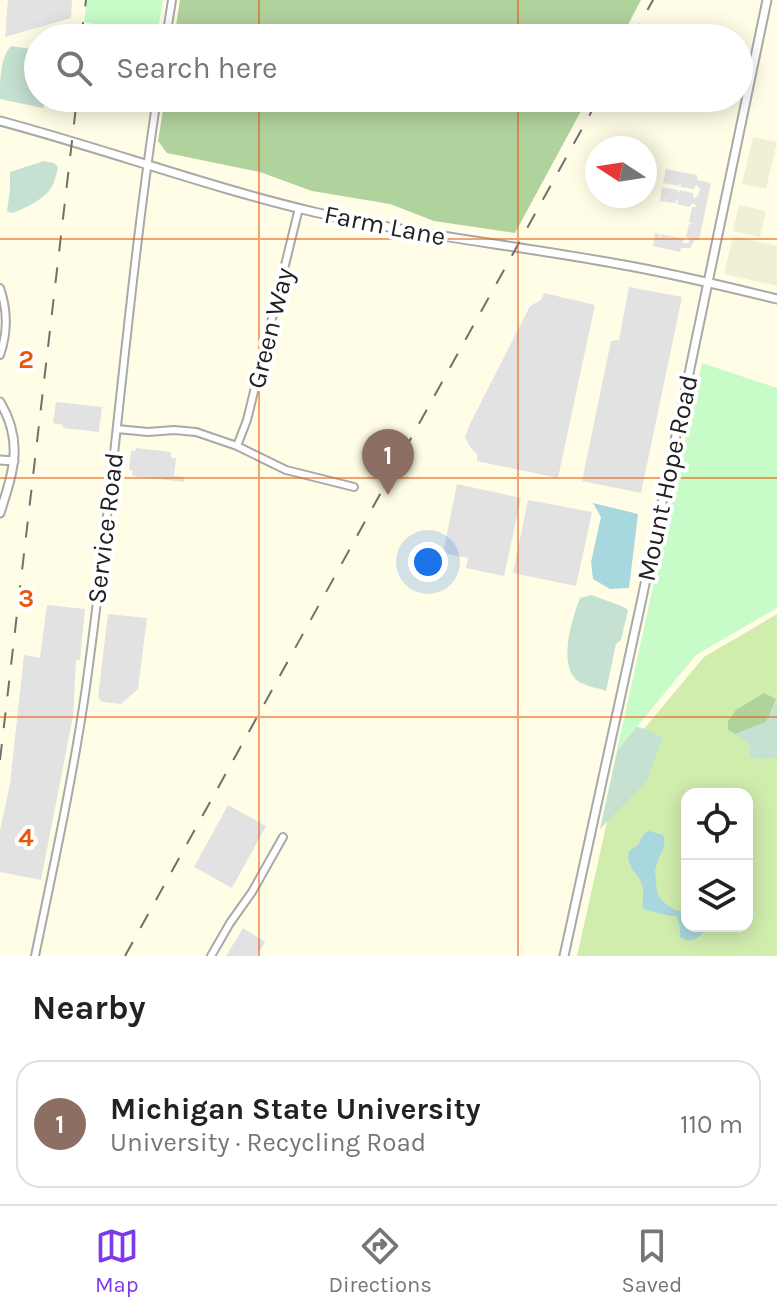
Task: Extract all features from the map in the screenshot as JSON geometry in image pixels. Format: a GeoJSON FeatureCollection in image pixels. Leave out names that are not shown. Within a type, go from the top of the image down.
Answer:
{"type":"FeatureCollection","features":[{"type":"Feature","properties":{"kind":"street"},"geometry":{"type":"LineString","coordinates":[[168,24],[172,0]]}},
{"type":"Feature","properties":{"kind":"street","name":"Mount Hope Road"},"geometry":{"type":"LineString","coordinates":[[753,67],[767,0]]}},
{"type":"Feature","properties":{"kind":"street","name":"Service Road"},"geometry":{"type":"LineString","coordinates":[[35,956],[75,756],[155,112]]}},
{"type":"Feature","properties":{"kind":"street","name":"Mount Hope Road"},"geometry":{"type":"LineString","coordinates":[[564,956],[744,112]]}},
{"type":"Feature","properties":{"kind":"street","name":"Farm Lane"},"geometry":{"type":"LineString","coordinates":[[0,121],[299,208],[387,227],[617,263],[777,299]]}},
{"type":"Feature","properties":{"kind":"street","name":"Green Way"},"geometry":{"type":"LineString","coordinates":[[237,446],[247,420],[299,208]]}},
{"type":"Feature","properties":{"kind":"street"},"geometry":{"type":"LineString","coordinates":[[0,288],[7,324],[0,355]]}},
{"type":"Feature","properties":{"kind":"street"},"geometry":{"type":"LineString","coordinates":[[0,402],[12,431],[14,461],[0,513]]}},
{"type":"Feature","properties":{"kind":"street"},"geometry":{"type":"LineString","coordinates":[[117,429],[148,432],[186,430],[209,435],[286,470],[354,487]]}},
{"type":"Feature","properties":{"kind":"street"},"geometry":{"type":"LineString","coordinates":[[0,460],[14,461]]}},
{"type":"Feature","properties":{"kind":"street"},"geometry":{"type":"LineString","coordinates":[[211,956],[283,837]]}},
{"type":"Feature","properties":{"kind":"shaded area"},"geometry":{"type":"Polygon","coordinates":[[[0,0],[777,0],[777,956],[0,956],[0,0]]]}},
{"type":"Feature","properties":{"kind":"shaded area"},"geometry":{"type":"Polygon","coordinates":[[[8,0],[72,0],[71,18],[50,24],[24,24],[24,32],[5,37],[8,0]]]}},
{"type":"Feature","properties":{"kind":"shaded area"},"geometry":{"type":"Polygon","coordinates":[[[666,169],[697,175],[697,180],[711,183],[699,240],[695,240],[690,248],[681,248],[680,252],[653,246],[655,233],[659,234],[659,238],[661,234],[684,239],[683,243],[688,243],[689,224],[693,224],[689,222],[692,207],[697,206],[692,203],[690,207],[677,204],[677,199],[675,203],[666,202],[666,197],[665,202],[660,201],[662,187],[678,190],[678,194],[680,190],[693,193],[695,198],[700,189],[696,185],[694,189],[681,187],[680,182],[679,186],[663,183],[666,169]]]}},
{"type":"Feature","properties":{"kind":"shaded area"},"geometry":{"type":"Polygon","coordinates":[[[629,287],[682,297],[641,493],[582,481],[611,341],[619,340],[629,287]]]}},
{"type":"Feature","properties":{"kind":"shaded area"},"geometry":{"type":"Polygon","coordinates":[[[544,293],[595,305],[558,478],[477,461],[477,454],[465,437],[530,306],[541,300],[544,293]]]}},
{"type":"Feature","properties":{"kind":"shaded area"},"geometry":{"type":"Polygon","coordinates":[[[56,402],[102,407],[99,432],[63,428],[63,425],[53,423],[56,402]]]}},
{"type":"Feature","properties":{"kind":"shaded area"},"geometry":{"type":"Polygon","coordinates":[[[136,448],[171,452],[171,458],[176,458],[174,476],[184,477],[184,482],[132,476],[133,471],[129,470],[131,451],[136,448]]]}},
{"type":"Feature","properties":{"kind":"shaded area"},"geometry":{"type":"Polygon","coordinates":[[[457,484],[521,498],[504,576],[466,568],[468,558],[443,553],[457,484]]]}},
{"type":"Feature","properties":{"kind":"shaded area"},"geometry":{"type":"Polygon","coordinates":[[[528,500],[592,512],[576,586],[513,573],[528,500]]]}},
{"type":"Feature","properties":{"kind":"shaded area"},"geometry":{"type":"Polygon","coordinates":[[[47,605],[85,609],[80,660],[76,660],[73,716],[41,880],[0,872],[0,830],[10,784],[24,655],[40,658],[47,605]]]}},
{"type":"Feature","properties":{"kind":"shaded area"},"geometry":{"type":"Polygon","coordinates":[[[108,614],[147,618],[138,689],[121,704],[102,702],[98,697],[108,614]]]}},
{"type":"Feature","properties":{"kind":"shaded area"},"geometry":{"type":"Polygon","coordinates":[[[228,805],[266,826],[232,888],[194,867],[228,805]]]}},
{"type":"Feature","properties":{"kind":"shaded area"},"geometry":{"type":"Polygon","coordinates":[[[243,928],[265,942],[257,956],[226,956],[243,928]]]}},
{"type":"Feature","properties":{"kind":"green space"},"geometry":{"type":"Polygon","coordinates":[[[87,0],[163,0],[159,24],[84,22],[87,0]]]}},
{"type":"Feature","properties":{"kind":"green space"},"geometry":{"type":"Polygon","coordinates":[[[180,0],[641,0],[628,24],[176,24],[180,0]]]}},
{"type":"Feature","properties":{"kind":"green space"},"geometry":{"type":"Polygon","coordinates":[[[11,46],[24,48],[24,104],[0,99],[7,51],[11,46]]]}},
{"type":"Feature","properties":{"kind":"green space"},"geometry":{"type":"Polygon","coordinates":[[[163,112],[580,112],[515,233],[434,221],[390,204],[312,191],[260,172],[167,153],[158,141],[163,112]]]}},
{"type":"Feature","properties":{"kind":"green space"},"geometry":{"type":"Polygon","coordinates":[[[753,137],[777,142],[766,189],[742,184],[753,137]]]}},
{"type":"Feature","properties":{"kind":"green space"},"geometry":{"type":"Polygon","coordinates":[[[44,161],[58,167],[49,191],[24,208],[11,213],[7,211],[10,172],[44,161]]]}},
{"type":"Feature","properties":{"kind":"green space"},"geometry":{"type":"Polygon","coordinates":[[[739,205],[766,211],[760,237],[733,231],[739,205]]]}},
{"type":"Feature","properties":{"kind":"green space"},"geometry":{"type":"Polygon","coordinates":[[[733,236],[777,246],[777,286],[724,274],[733,236]]]}},
{"type":"Feature","properties":{"kind":"green space"},"geometry":{"type":"Polygon","coordinates":[[[702,363],[777,388],[777,608],[696,655],[617,751],[702,363]]]}},
{"type":"Feature","properties":{"kind":"green space"},"geometry":{"type":"Polygon","coordinates":[[[592,595],[628,610],[621,640],[616,644],[606,691],[581,683],[569,667],[568,643],[577,607],[580,598],[592,595]]]}},
{"type":"Feature","properties":{"kind":"green space"},"geometry":{"type":"Polygon","coordinates":[[[777,614],[777,956],[577,956],[622,755],[704,657],[777,614]]]}},
{"type":"Feature","properties":{"kind":"green space"},"geometry":{"type":"Polygon","coordinates":[[[764,693],[776,699],[766,722],[735,734],[728,730],[728,721],[736,710],[764,693]]]}},
{"type":"Feature","properties":{"kind":"green space"},"geometry":{"type":"Polygon","coordinates":[[[775,703],[777,757],[750,757],[750,745],[735,734],[766,722],[775,703]]]}},
{"type":"Feature","properties":{"kind":"green space"},"geometry":{"type":"Polygon","coordinates":[[[623,724],[663,737],[647,781],[600,829],[623,724]]]}},
{"type":"Feature","properties":{"kind":"water"},"geometry":{"type":"Polygon","coordinates":[[[593,503],[638,514],[629,588],[610,589],[593,579],[591,562],[601,517],[593,503]]]}},
{"type":"Feature","properties":{"kind":"water"},"geometry":{"type":"Polygon","coordinates":[[[649,831],[663,835],[664,847],[655,871],[656,886],[664,902],[681,910],[681,932],[704,932],[696,939],[684,940],[680,937],[677,916],[643,909],[643,888],[628,857],[629,851],[638,845],[649,831]]]}},
{"type":"Feature","properties":{"kind":"railway"},"geometry":{"type":"LineString","coordinates":[[83,24],[86,0]]}},
{"type":"Feature","properties":{"kind":"railway"},"geometry":{"type":"LineString","coordinates":[[640,24],[653,0]]}},
{"type":"Feature","properties":{"kind":"railway"},"geometry":{"type":"LineString","coordinates":[[0,760],[75,112]]}},
{"type":"Feature","properties":{"kind":"railway"},"geometry":{"type":"LineString","coordinates":[[125,956],[591,112]]}},
{"type":"Feature","properties":{"kind":"place","name":"Michigan State University"},"geometry":{"type":"Point","coordinates":[388,495]}}]}
